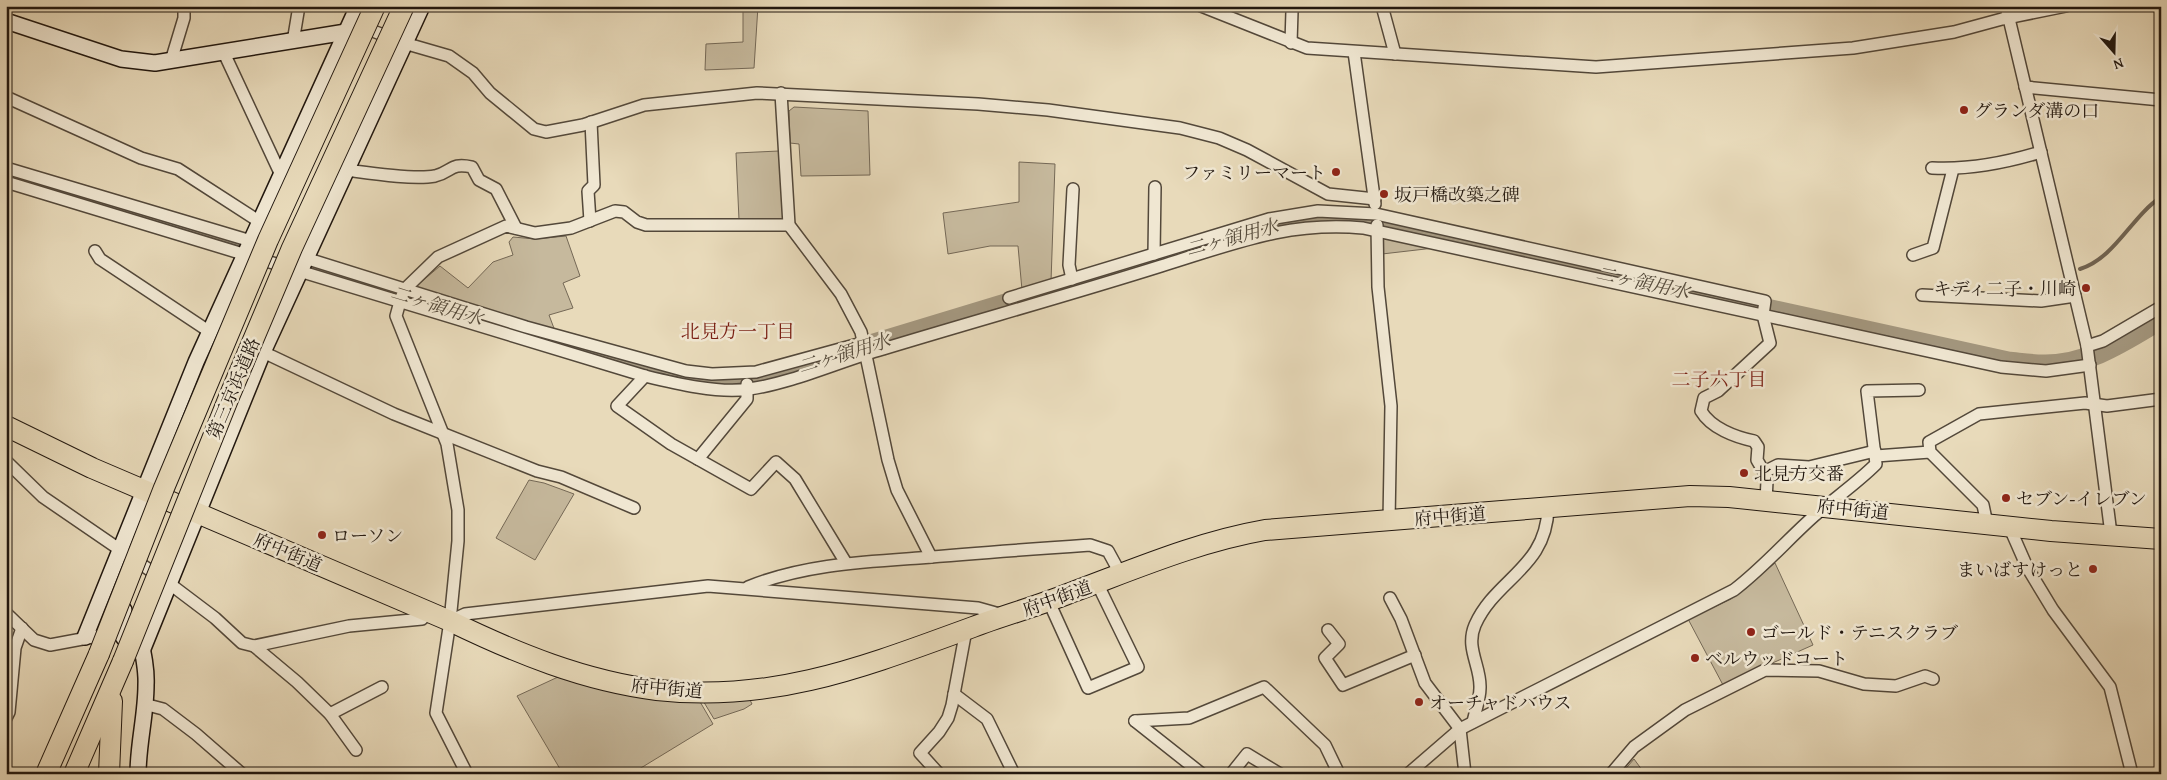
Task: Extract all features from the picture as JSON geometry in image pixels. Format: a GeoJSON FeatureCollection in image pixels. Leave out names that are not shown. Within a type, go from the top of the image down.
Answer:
{"type":"FeatureCollection","features":[{"type":"Feature","properties":{"kind":"highway","name":"第三京浜道路"},"geometry":{"type":"LineString","coordinates":[[46,774],[99,654],[164,488],[268,240],[375,6]]}},
{"type":"Feature","properties":{"kind":"highway","name":"第三京浜道路"},"geometry":{"type":"LineString","coordinates":[[74,774],[114,687],[136,656],[225,406],[285,265],[404,6]]}},
{"type":"Feature","properties":{"kind":"highway","name":"府中街道"},"geometry":{"type":"LineString","coordinates":[[6,426],[173,503],[450,621],[496,644],[570,671],[627,685],[692,692],[757,690],[813,681],[869,665],[1048,602],[1120,573],[1211,541],[1266,530],[1690,496],[1828,506],[1987,524],[2161,539]]}},
{"type":"Feature","properties":{"kind":"highway"},"geometry":{"type":"LineString","coordinates":[[109,774],[114,687]]}},
{"type":"Feature","properties":{"kind":"street"},"geometry":{"type":"LineString","coordinates":[[171,61],[184,18],[184,6]]}},
{"type":"Feature","properties":{"kind":"street"},"geometry":{"type":"LineString","coordinates":[[293,42],[299,6]]}},
{"type":"Feature","properties":{"kind":"street"},"geometry":{"type":"LineString","coordinates":[[85,637],[210,332],[347,26],[358,6]]}},
{"type":"Feature","properties":{"kind":"street"},"geometry":{"type":"LineString","coordinates":[[275,265],[382,6]]}},
{"type":"Feature","properties":{"kind":"street"},"geometry":{"type":"LineString","coordinates":[[138,774],[146,687],[136,656],[136,616],[148,570],[214,385],[275,265],[396,6]]}},
{"type":"Feature","properties":{"kind":"street"},"geometry":{"type":"LineString","coordinates":[[136,656],[170,584],[264,352],[305,258],[422,6]]}},
{"type":"Feature","properties":{"kind":"street"},"geometry":{"type":"LineString","coordinates":[[1201,6],[1307,48],[1596,68],[1853,48],[1954,32],[2008,12],[2066,6]]}},
{"type":"Feature","properties":{"kind":"street"},"geometry":{"type":"LineString","coordinates":[[1291,43],[1292,11],[1295,6]]}},
{"type":"Feature","properties":{"kind":"street"},"geometry":{"type":"LineString","coordinates":[[1382,6],[1395,54]]}},
{"type":"Feature","properties":{"kind":"street"},"geometry":{"type":"LineString","coordinates":[[2008,12],[2088,356],[2111,534]]}},
{"type":"Feature","properties":{"kind":"street"},"geometry":{"type":"LineString","coordinates":[[6,21],[122,59],[156,63],[293,42],[347,26],[449,56],[473,73],[490,93],[534,129],[546,132],[558,131],[591,122],[644,105],[732,95],[781,93],[1048,110],[1180,128],[1219,138],[1247,150],[1328,194],[1375,199]]}},
{"type":"Feature","properties":{"kind":"street"},"geometry":{"type":"LineString","coordinates":[[1354,52],[1375,199],[1378,287],[1391,406],[1389,521]]}},
{"type":"Feature","properties":{"kind":"street"},"geometry":{"type":"LineString","coordinates":[[224,53],[281,176]]}},
{"type":"Feature","properties":{"kind":"street"},"geometry":{"type":"LineString","coordinates":[[2025,87],[2161,100]]}},
{"type":"Feature","properties":{"kind":"street"},"geometry":{"type":"LineString","coordinates":[[781,93],[789,225],[841,294],[856,320],[864,348],[888,460],[895,482],[931,557]]}},
{"type":"Feature","properties":{"kind":"street"},"geometry":{"type":"LineString","coordinates":[[6,97],[141,158],[178,169],[260,222]]}},
{"type":"Feature","properties":{"kind":"street"},"geometry":{"type":"LineString","coordinates":[[590,221],[588,191],[594,186],[591,122]]}},
{"type":"Feature","properties":{"kind":"street"},"geometry":{"type":"LineString","coordinates":[[1932,168],[1952,169],[1998,165],[2041,152]]}},
{"type":"Feature","properties":{"kind":"street"},"geometry":{"type":"LineString","coordinates":[[346,170],[391,175],[436,176],[459,164],[472,167],[479,180],[496,189],[516,228]]}},
{"type":"Feature","properties":{"kind":"street"},"geometry":{"type":"LineString","coordinates":[[6,168],[251,241]]}},
{"type":"Feature","properties":{"kind":"street"},"geometry":{"type":"LineString","coordinates":[[1913,256],[1933,248],[1952,169]]}},
{"type":"Feature","properties":{"kind":"street"},"geometry":{"type":"LineString","coordinates":[[6,182],[299,272],[402,295],[526,327],[659,365],[686,371],[745,373],[864,348],[1085,290],[1270,232],[1304,227],[1377,223],[1765,302],[1763,315],[1770,342],[1718,391],[1704,398],[1701,411],[1706,421],[1739,438],[1754,441],[1758,447],[1756,460],[1764,472],[1766,501]]}},
{"type":"Feature","properties":{"kind":"street"},"geometry":{"type":"LineString","coordinates":[[1154,254],[1155,187]]}},
{"type":"Feature","properties":{"kind":"street"},"geometry":{"type":"LineString","coordinates":[[1072,279],[1069,266],[1073,189]]}},
{"type":"Feature","properties":{"kind":"street"},"geometry":{"type":"LineString","coordinates":[[1325,211],[1331,204],[1328,194]]}},
{"type":"Feature","properties":{"kind":"street"},"geometry":{"type":"LineString","coordinates":[[1008,298],[1269,218],[1325,211],[1763,315],[2026,371],[2065,370],[2088,356],[2103,342],[2161,307]]}},
{"type":"Feature","properties":{"kind":"street"},"geometry":{"type":"LineString","coordinates":[[467,774],[436,712],[450,621],[458,541],[458,510],[447,444],[396,316],[402,295],[438,257],[506,226],[535,233],[571,228],[615,212],[624,212],[646,225],[789,225]]}},
{"type":"Feature","properties":{"kind":"street"},"geometry":{"type":"LineString","coordinates":[[95,251],[100,258],[210,332]]}},
{"type":"Feature","properties":{"kind":"street"},"geometry":{"type":"LineString","coordinates":[[305,258],[402,295],[644,376],[686,385],[748,390],[769,385],[864,348]]}},
{"type":"Feature","properties":{"kind":"street"},"geometry":{"type":"LineString","coordinates":[[1922,295],[2041,301],[2075,296]]}},
{"type":"Feature","properties":{"kind":"street"},"geometry":{"type":"LineString","coordinates":[[264,352],[394,414],[537,470],[561,477],[634,508]]}},
{"type":"Feature","properties":{"kind":"street"},"geometry":{"type":"LineString","coordinates":[[698,460],[747,399],[748,390],[745,373]]}},
{"type":"Feature","properties":{"kind":"street"},"geometry":{"type":"LineString","coordinates":[[644,376],[617,406],[672,444],[751,489],[776,462],[795,479],[846,563]]}},
{"type":"Feature","properties":{"kind":"street"},"geometry":{"type":"LineString","coordinates":[[1408,774],[1460,729],[1734,590],[1876,464],[1867,391],[1919,390]]}},
{"type":"Feature","properties":{"kind":"street"},"geometry":{"type":"LineString","coordinates":[[1987,524],[1983,505],[1930,452],[1929,442],[1979,414],[2085,403],[2107,406],[2161,399]]}},
{"type":"Feature","properties":{"kind":"street"},"geometry":{"type":"LineString","coordinates":[[1764,472],[1778,465],[1809,467],[1876,453],[1930,452]]}},
{"type":"Feature","properties":{"kind":"street"},"geometry":{"type":"LineString","coordinates":[[6,461],[43,497],[119,551],[170,584],[215,618],[242,643],[254,646],[297,682],[330,714],[356,750]]}},
{"type":"Feature","properties":{"kind":"street"},"geometry":{"type":"LineString","coordinates":[[1473,722],[1480,688],[1471,649],[1472,635],[1484,610],[1540,547],[1548,521],[1548,507]]}},
{"type":"Feature","properties":{"kind":"street"},"geometry":{"type":"LineString","coordinates":[[2008,526],[2027,567],[2053,610],[2110,687],[2132,774]]}},
{"type":"Feature","properties":{"kind":"street"},"geometry":{"type":"LineString","coordinates":[[746,588],[767,579],[846,563],[1090,544],[1108,551],[1120,573]]}},
{"type":"Feature","properties":{"kind":"street"},"geometry":{"type":"LineString","coordinates":[[136,656],[122,637],[118,624],[148,570]]}},
{"type":"Feature","properties":{"kind":"street"},"geometry":{"type":"LineString","coordinates":[[1048,602],[1088,688],[1138,667],[1097,583]]}},
{"type":"Feature","properties":{"kind":"street"},"geometry":{"type":"LineString","coordinates":[[450,621],[465,614],[708,586],[978,608],[1007,616]]}},
{"type":"Feature","properties":{"kind":"street"},"geometry":{"type":"LineString","coordinates":[[1390,598],[1401,619],[1425,683],[1460,729],[1465,774]]}},
{"type":"Feature","properties":{"kind":"street"},"geometry":{"type":"LineString","coordinates":[[254,646],[349,626],[422,619],[429,612]]}},
{"type":"Feature","properties":{"kind":"street"},"geometry":{"type":"LineString","coordinates":[[6,613],[34,640],[50,645],[120,632]]}},
{"type":"Feature","properties":{"kind":"street"},"geometry":{"type":"LineString","coordinates":[[6,718],[9,712],[15,648],[22,628]]}},
{"type":"Feature","properties":{"kind":"street"},"geometry":{"type":"LineString","coordinates":[[939,774],[920,753],[940,732],[948,718],[966,630]]}},
{"type":"Feature","properties":{"kind":"street"},"geometry":{"type":"LineString","coordinates":[[1328,630],[1339,644],[1325,658],[1343,685],[1415,655]]}},
{"type":"Feature","properties":{"kind":"street"},"geometry":{"type":"LineString","coordinates":[[1611,774],[1634,747],[1685,710],[1765,670],[1819,671],[1864,684],[1896,686],[1925,676],[1933,679]]}},
{"type":"Feature","properties":{"kind":"street"},"geometry":{"type":"LineString","coordinates":[[330,714],[382,687]]}},
{"type":"Feature","properties":{"kind":"street"},"geometry":{"type":"LineString","coordinates":[[1202,774],[1135,721],[1189,718],[1264,687],[1325,745],[1339,774]]}},
{"type":"Feature","properties":{"kind":"street"},"geometry":{"type":"LineString","coordinates":[[954,694],[987,719],[1014,774]]}},
{"type":"Feature","properties":{"kind":"street"},"geometry":{"type":"LineString","coordinates":[[144,704],[163,709],[196,734],[242,774]]}},
{"type":"Feature","properties":{"kind":"street"},"geometry":{"type":"LineString","coordinates":[[1231,774],[1248,754],[1280,774]]}},
{"type":"Feature","properties":{"kind":"shaded area"},"geometry":{"type":"Polygon","coordinates":[[[743,6],[758,6],[754,68],[705,70],[706,44],[743,42],[743,6]]]}},
{"type":"Feature","properties":{"kind":"shaded area"},"geometry":{"type":"Polygon","coordinates":[[[794,107],[868,111],[870,175],[801,176],[799,144],[790,143],[789,111],[794,107]]]}},
{"type":"Feature","properties":{"kind":"shaded area"},"geometry":{"type":"Polygon","coordinates":[[[779,151],[783,220],[739,220],[736,153],[779,151]]]}},
{"type":"Feature","properties":{"kind":"shaded area"},"geometry":{"type":"Polygon","coordinates":[[[1019,162],[1055,164],[1051,282],[1022,290],[1018,246],[990,246],[948,254],[943,213],[1019,202],[1019,162]]]}},
{"type":"Feature","properties":{"kind":"shaded area"},"geometry":{"type":"Polygon","coordinates":[[[566,236],[580,276],[563,283],[573,308],[549,315],[555,331],[414,288],[440,266],[468,288],[493,262],[513,255],[509,242],[513,237],[535,239],[566,236]]]}},
{"type":"Feature","properties":{"kind":"shaded area"},"geometry":{"type":"Polygon","coordinates":[[[1381,236],[1434,248],[1382,254],[1381,236]]]}},
{"type":"Feature","properties":{"kind":"shaded area"},"geometry":{"type":"Polygon","coordinates":[[[529,480],[544,483],[574,494],[535,560],[496,538],[529,480]]]}},
{"type":"Feature","properties":{"kind":"shaded area","name":"ゴールド・テニスクラブ"},"geometry":{"type":"Polygon","coordinates":[[[1775,563],[1813,645],[1723,685],[1688,619],[1731,599],[1775,563]]]}},
{"type":"Feature","properties":{"kind":"shaded area"},"geometry":{"type":"Polygon","coordinates":[[[558,677],[594,686],[699,700],[713,724],[631,774],[563,774],[517,696],[558,677]]]}},
{"type":"Feature","properties":{"kind":"shaded area"},"geometry":{"type":"Polygon","coordinates":[[[702,699],[750,700],[752,704],[744,709],[714,719],[702,699]]]}},
{"type":"Feature","properties":{"kind":"shaded area"},"geometry":{"type":"Polygon","coordinates":[[[1634,759],[1645,774],[1621,774],[1634,759]]]}},
{"type":"Feature","properties":{"kind":"waterway","name":"二ヶ領用水"},"geometry":{"type":"LineString","coordinates":[[6,175],[240,245]]}},
{"type":"Feature","properties":{"kind":"waterway"},"geometry":{"type":"LineString","coordinates":[[2080,269],[2092,264],[2103,256],[2150,205],[2161,197]]}},
{"type":"Feature","properties":{"kind":"waterway","name":"二ヶ領用水"},"geometry":{"type":"LineString","coordinates":[[1241,233],[1300,221],[1361,220],[2008,362],[2043,365],[2059,364],[2090,357],[2105,351],[2161,319]]}},
{"type":"Feature","properties":{"kind":"waterway","name":"二ヶ領用水"},"geometry":{"type":"LineString","coordinates":[[311,267],[481,318]]}},
{"type":"Feature","properties":{"kind":"waterway","name":"二ヶ領用水"},"geometry":{"type":"LineString","coordinates":[[534,334],[651,370],[700,379],[732,380],[788,370],[1035,295]]}},
{"type":"Feature","properties":{"kind":"place","name":"グランダ溝の口"},"geometry":{"type":"Point","coordinates":[1964,110]}},
{"type":"Feature","properties":{"kind":"place","name":"ファミリーマート"},"geometry":{"type":"Point","coordinates":[1336,172]}},
{"type":"Feature","properties":{"kind":"place","name":"坂戸橋改築之碑"},"geometry":{"type":"Point","coordinates":[1384,194]}},
{"type":"Feature","properties":{"kind":"place","name":"キディ二子・川崎"},"geometry":{"type":"Point","coordinates":[2086,288]}},
{"type":"Feature","properties":{"kind":"place","name":"北見方交番"},"geometry":{"type":"Point","coordinates":[1744,473]}},
{"type":"Feature","properties":{"kind":"place","name":"セブン-イレブン"},"geometry":{"type":"Point","coordinates":[2006,498]}},
{"type":"Feature","properties":{"kind":"place","name":"ローソン"},"geometry":{"type":"Point","coordinates":[322,535]}},
{"type":"Feature","properties":{"kind":"place","name":"まいばすけっと"},"geometry":{"type":"Point","coordinates":[2093,569]}},
{"type":"Feature","properties":{"kind":"place","name":"ゴールド・テニスクラブ"},"geometry":{"type":"Point","coordinates":[1751,632]}},
{"type":"Feature","properties":{"kind":"place","name":"ベルウッドコート"},"geometry":{"type":"Point","coordinates":[1695,658]}},
{"type":"Feature","properties":{"kind":"place","name":"オーチャドハウス"},"geometry":{"type":"Point","coordinates":[1419,702]}},
{"type":"Feature","properties":{"kind":"district","name":"北見方一丁目"},"geometry":{"type":"Point","coordinates":[738,331]}},
{"type":"Feature","properties":{"kind":"district","name":"二子六丁目"},"geometry":{"type":"Point","coordinates":[1719,379]}}]}
